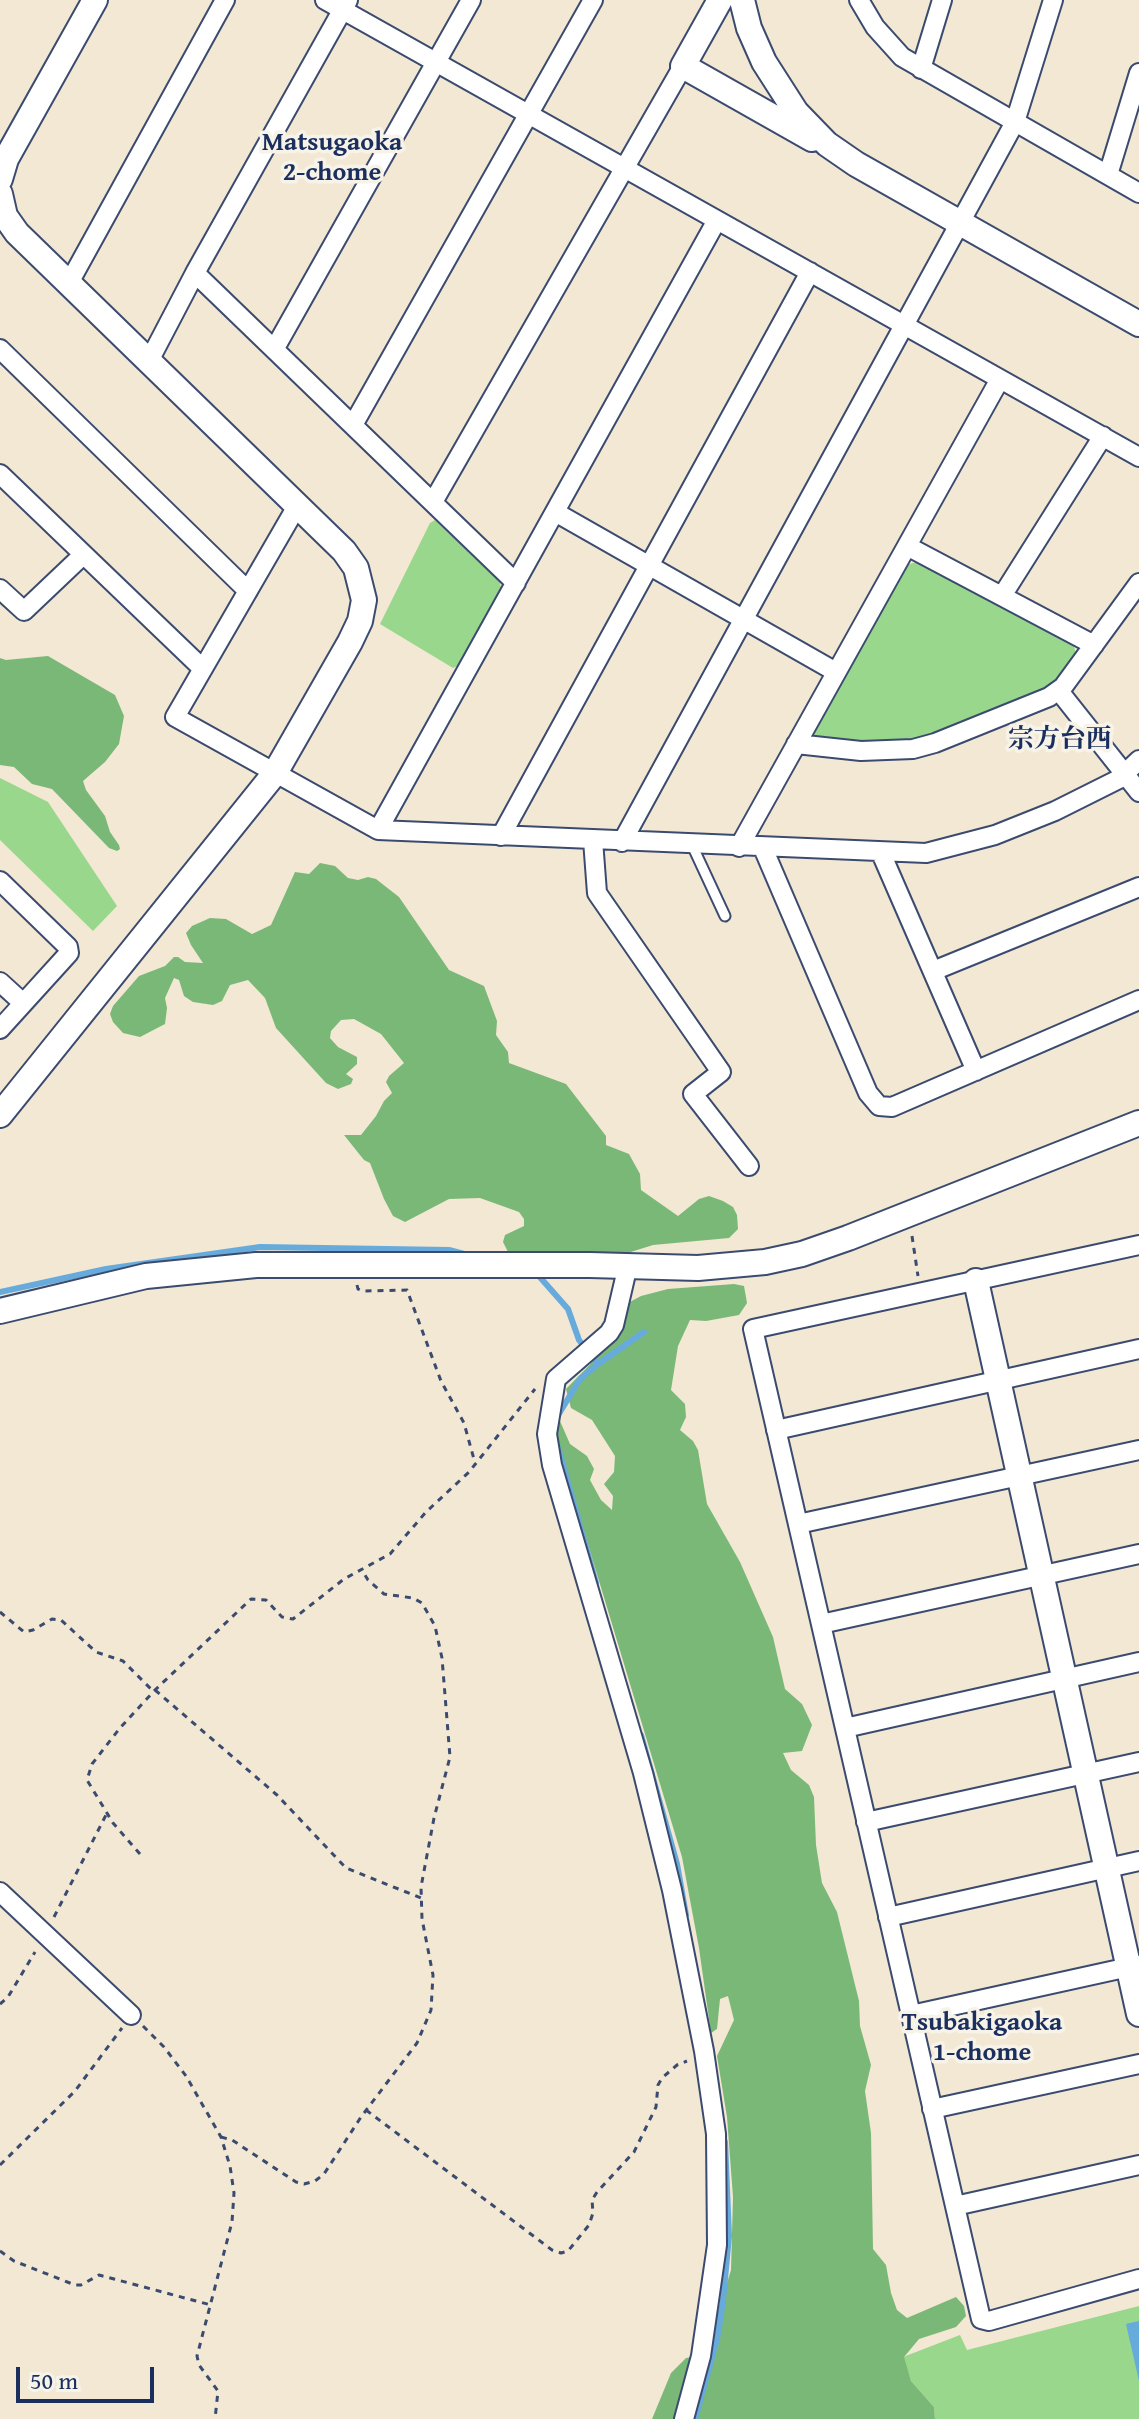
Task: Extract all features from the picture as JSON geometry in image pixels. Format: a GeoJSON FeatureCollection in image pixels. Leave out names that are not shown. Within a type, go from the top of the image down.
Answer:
{"type":"FeatureCollection","features":[{"type":"Feature","properties":{"kind":"street"},"geometry":{"type":"LineString","coordinates":[[0,179],[6,159],[95,0]]}},
{"type":"Feature","properties":{"kind":"street"},"geometry":{"type":"LineString","coordinates":[[69,283],[225,0]]}},
{"type":"Feature","properties":{"kind":"street"},"geometry":{"type":"LineString","coordinates":[[325,0],[346,5],[436,62],[1139,457]]}},
{"type":"Feature","properties":{"kind":"street"},"geometry":{"type":"LineString","coordinates":[[275,348],[471,0]]}},
{"type":"Feature","properties":{"kind":"street"},"geometry":{"type":"LineString","coordinates":[[353,425],[593,0]]}},
{"type":"Feature","properties":{"kind":"street"},"geometry":{"type":"LineString","coordinates":[[433,502],[720,0]]}},
{"type":"Feature","properties":{"kind":"street"},"geometry":{"type":"LineString","coordinates":[[742,0],[755,45],[783,94],[818,135],[856,164]]}},
{"type":"Feature","properties":{"kind":"street"},"geometry":{"type":"LineString","coordinates":[[859,0],[894,50],[921,69],[1139,193]]}},
{"type":"Feature","properties":{"kind":"street"},"geometry":{"type":"LineString","coordinates":[[921,69],[942,0]]}},
{"type":"Feature","properties":{"kind":"street"},"geometry":{"type":"LineString","coordinates":[[622,842],[1015,122],[1053,0]]}},
{"type":"Feature","properties":{"kind":"street"},"geometry":{"type":"LineString","coordinates":[[149,361],[346,5]]}},
{"type":"Feature","properties":{"kind":"street"},"geometry":{"type":"LineString","coordinates":[[683,66],[1139,324]]}},
{"type":"Feature","properties":{"kind":"street"},"geometry":{"type":"LineString","coordinates":[[1108,175],[1139,73]]}},
{"type":"Feature","properties":{"kind":"street"},"geometry":{"type":"LineString","coordinates":[[0,194],[2,207],[11,225],[351,560],[360,579],[364,600],[360,621],[350,642],[275,773],[0,1115]]}},
{"type":"Feature","properties":{"kind":"street"},"geometry":{"type":"LineString","coordinates":[[378,830],[717,220]]}},
{"type":"Feature","properties":{"kind":"street"},"geometry":{"type":"LineString","coordinates":[[501,836],[810,272]]}},
{"type":"Feature","properties":{"kind":"street"},"geometry":{"type":"LineString","coordinates":[[195,273],[516,583]]}},
{"type":"Feature","properties":{"kind":"street"},"geometry":{"type":"LineString","coordinates":[[0,349],[248,591]]}},
{"type":"Feature","properties":{"kind":"street"},"geometry":{"type":"LineString","coordinates":[[739,847],[1000,379]]}},
{"type":"Feature","properties":{"kind":"street"},"geometry":{"type":"LineString","coordinates":[[1002,596],[1103,436]]}},
{"type":"Feature","properties":{"kind":"street"},"geometry":{"type":"LineString","coordinates":[[0,474],[203,669]]}},
{"type":"Feature","properties":{"kind":"street"},"geometry":{"type":"LineString","coordinates":[[297,506],[175,717],[378,830],[926,853],[995,835],[1055,811],[1125,775],[1139,760]]}},
{"type":"Feature","properties":{"kind":"street"},"geometry":{"type":"LineString","coordinates":[[555,512],[836,672]]}},
{"type":"Feature","properties":{"kind":"street"},"geometry":{"type":"LineString","coordinates":[[907,546],[1094,645]]}},
{"type":"Feature","properties":{"kind":"street"},"geometry":{"type":"LineString","coordinates":[[0,589],[24,611],[83,555]]}},
{"type":"Feature","properties":{"kind":"street"},"geometry":{"type":"LineString","coordinates":[[796,744],[861,751],[913,749],[1059,691],[1139,583]]}},
{"type":"Feature","properties":{"kind":"street"},"geometry":{"type":"LineString","coordinates":[[1059,691],[1139,792]]}},
{"type":"Feature","properties":{"kind":"street"},"geometry":{"type":"LineString","coordinates":[[593,840],[597,893],[721,1072],[693,1094],[749,1166]]}},
{"type":"Feature","properties":{"kind":"street"},"geometry":{"type":"LineString","coordinates":[[763,848],[873,1101],[879,1106],[892,1107],[1139,1000]]}},
{"type":"Feature","properties":{"kind":"street"},"geometry":{"type":"LineString","coordinates":[[881,853],[976,1071]]}},
{"type":"Feature","properties":{"kind":"street"},"geometry":{"type":"LineString","coordinates":[[0,881],[68,947],[69,953],[9,997],[0,1029]]}},
{"type":"Feature","properties":{"kind":"street"},"geometry":{"type":"LineString","coordinates":[[933,971],[1139,887]]}},
{"type":"Feature","properties":{"kind":"street"},"geometry":{"type":"LineString","coordinates":[[0,1311],[146,1276],[256,1265],[718,1267],[794,1256],[1139,1123]]}},
{"type":"Feature","properties":{"kind":"street"},"geometry":{"type":"LineString","coordinates":[[1139,1245],[753,1329],[981,2319],[989,2321],[1139,2279]]}},
{"type":"Feature","properties":{"kind":"street"},"geometry":{"type":"LineString","coordinates":[[628,1265],[614,1325],[609,1333],[556,1379],[547,1428],[552,1465],[646,1787],[672,1890],[705,2056],[716,2134],[717,2245],[701,2356],[684,2419]]}},
{"type":"Feature","properties":{"kind":"street"},"geometry":{"type":"LineString","coordinates":[[976,1281],[1107,1868],[1134,1966],[1139,2014]]}},
{"type":"Feature","properties":{"kind":"street"},"geometry":{"type":"LineString","coordinates":[[776,1430],[1139,1349]]}},
{"type":"Feature","properties":{"kind":"street"},"geometry":{"type":"LineString","coordinates":[[798,1524],[1139,1450]]}},
{"type":"Feature","properties":{"kind":"street"},"geometry":{"type":"LineString","coordinates":[[821,1624],[1139,1554]]}},
{"type":"Feature","properties":{"kind":"street"},"geometry":{"type":"LineString","coordinates":[[845,1728],[1139,1662]]}},
{"type":"Feature","properties":{"kind":"street"},"geometry":{"type":"LineString","coordinates":[[866,1822],[1139,1762]]}},
{"type":"Feature","properties":{"kind":"street"},"geometry":{"type":"LineString","coordinates":[[888,1917],[1139,1861]]}},
{"type":"Feature","properties":{"kind":"street"},"geometry":{"type":"LineString","coordinates":[[0,1892],[131,2015]]}},
{"type":"Feature","properties":{"kind":"street"},"geometry":{"type":"LineString","coordinates":[[911,2015],[1134,1966]]}},
{"type":"Feature","properties":{"kind":"street"},"geometry":{"type":"LineString","coordinates":[[932,2109],[1139,2064]]}},
{"type":"Feature","properties":{"kind":"street"},"geometry":{"type":"LineString","coordinates":[[955,2206],[1139,2165]]}},
{"type":"Feature","properties":{"kind":"lane"},"geometry":{"type":"LineString","coordinates":[[692,845],[725,916]]}},
{"type":"Feature","properties":{"kind":"path"},"geometry":{"type":"LineString","coordinates":[[910,1228],[920,1285]]}},
{"type":"Feature","properties":{"kind":"path"},"geometry":{"type":"LineString","coordinates":[[357,1285],[363,1291],[407,1290],[441,1381],[464,1423],[476,1464]]}},
{"type":"Feature","properties":{"kind":"path"},"geometry":{"type":"LineString","coordinates":[[140,1854],[89,1785],[88,1771],[115,1734],[154,1690],[251,1599],[263,1598],[282,1617],[293,1619],[344,1579],[390,1554],[426,1512],[476,1464],[534,1389],[556,1379]]}},
{"type":"Feature","properties":{"kind":"path"},"geometry":{"type":"LineString","coordinates":[[221,2137],[232,2140],[296,2182],[310,2183],[324,2174],[337,2150],[417,2043],[431,2010],[433,1975],[421,1898],[426,1858],[450,1757],[439,1645],[435,1626],[422,1603],[413,1598],[384,1594],[362,1570]]}},
{"type":"Feature","properties":{"kind":"path"},"geometry":{"type":"LineString","coordinates":[[0,1612],[24,1632],[56,1618],[96,1652],[123,1661],[269,1788],[346,1868],[421,1898]]}},
{"type":"Feature","properties":{"kind":"path"},"geometry":{"type":"LineString","coordinates":[[0,2004],[8,1997],[44,1936],[107,1813]]}},
{"type":"Feature","properties":{"kind":"path"},"geometry":{"type":"LineString","coordinates":[[0,2165],[75,2091],[131,2015],[179,2065],[221,2137],[230,2166],[234,2201],[232,2222],[197,2359],[218,2391],[215,2419]]}},
{"type":"Feature","properties":{"kind":"path"},"geometry":{"type":"LineString","coordinates":[[366,2110],[552,2250],[561,2253],[568,2251],[589,2225],[593,2213],[592,2200],[597,2192],[634,2152],[656,2107],[658,2085],[662,2078],[677,2065],[705,2056]]}},
{"type":"Feature","properties":{"kind":"path"},"geometry":{"type":"LineString","coordinates":[[0,2251],[14,2261],[75,2285],[79,2286],[99,2275],[211,2305]]}},
{"type":"Feature","properties":{"kind":"green space"},"geometry":{"type":"Polygon","coordinates":[[[435,520],[500,582],[501,591],[460,665],[453,668],[380,624],[430,523],[435,520]]]}},
{"type":"Feature","properties":{"kind":"green space"},"geometry":{"type":"Polygon","coordinates":[[[917,562],[1074,646],[1076,654],[1058,680],[1043,692],[909,743],[813,741],[810,733],[906,565],[917,562]]]}},
{"type":"Feature","properties":{"kind":"green space"},"geometry":{"type":"Polygon","coordinates":[[[48,656],[115,695],[124,716],[119,744],[105,762],[83,781],[105,816],[110,832],[119,845],[117,851],[109,848],[52,789],[32,784],[14,767],[0,765],[0,658],[48,656]]]}},
{"type":"Feature","properties":{"kind":"green space"},"geometry":{"type":"Polygon","coordinates":[[[0,778],[48,802],[117,906],[93,931],[0,840],[0,778]]]}},
{"type":"Feature","properties":{"kind":"green space"},"geometry":{"type":"Polygon","coordinates":[[[320,863],[335,866],[348,878],[376,879],[399,897],[449,970],[484,986],[497,1021],[496,1035],[508,1052],[509,1063],[566,1084],[606,1136],[606,1145],[629,1154],[640,1174],[641,1190],[678,1216],[699,1199],[709,1196],[723,1201],[733,1207],[738,1229],[729,1238],[653,1245],[618,1256],[566,1256],[545,1251],[511,1258],[503,1242],[505,1235],[524,1226],[519,1212],[480,1198],[449,1199],[405,1222],[393,1216],[370,1163],[344,1135],[361,1135],[392,1093],[386,1082],[389,1076],[404,1063],[381,1034],[354,1019],[341,1020],[331,1031],[330,1038],[338,1047],[357,1057],[357,1064],[346,1074],[353,1079],[351,1084],[338,1089],[326,1083],[276,1028],[265,998],[248,980],[230,985],[222,1001],[213,1005],[193,1002],[184,996],[179,980],[174,978],[165,998],[165,1024],[140,1037],[123,1033],[113,1022],[110,1014],[113,1006],[139,976],[165,966],[174,957],[185,962],[203,963],[186,933],[192,926],[210,918],[226,919],[252,934],[271,925],[295,872],[309,874],[320,863]]]}},
{"type":"Feature","properties":{"kind":"green space"},"geometry":{"type":"Polygon","coordinates":[[[744,1286],[747,1303],[739,1315],[706,1321],[690,1320],[678,1346],[671,1390],[685,1404],[686,1417],[680,1430],[698,1450],[707,1504],[740,1562],[773,1637],[785,1689],[802,1704],[812,1725],[802,1751],[783,1753],[791,1770],[809,1785],[814,1797],[816,1845],[822,1883],[837,1912],[871,2065],[865,2091],[871,2133],[873,2249],[886,2265],[897,2310],[907,2318],[956,2297],[964,2306],[966,2316],[956,2327],[919,2339],[904,2357],[911,2381],[934,2407],[935,2419],[652,2419],[671,2373],[686,2358],[705,2355],[731,2270],[733,2197],[727,2117],[717,2056],[734,2020],[728,1996],[720,1999],[717,2029],[711,2033],[682,1857],[554,1431],[555,1420],[560,1421],[570,1444],[587,1456],[594,1469],[590,1480],[601,1500],[612,1510],[613,1496],[604,1484],[614,1472],[615,1456],[592,1420],[571,1408],[566,1389],[613,1341],[626,1304],[641,1296],[668,1289],[744,1286]]]}},
{"type":"Feature","properties":{"kind":"green space"},"geometry":{"type":"Polygon","coordinates":[[[1139,2306],[1139,2419],[935,2419],[934,2407],[911,2381],[903,2357],[960,2335],[967,2350],[1139,2306]]]}},
{"type":"Feature","properties":{"kind":"water"},"geometry":{"type":"Polygon","coordinates":[[[1139,2321],[1139,2381],[1126,2324],[1139,2321]]]}},
{"type":"Feature","properties":{"kind":"waterway"},"geometry":{"type":"LineString","coordinates":[[0,1292],[106,1269],[260,1247],[449,1250],[468,1255]]}},
{"type":"Feature","properties":{"kind":"waterway"},"geometry":{"type":"LineString","coordinates":[[532,1273],[538,1275],[568,1309],[579,1340],[598,1364],[644,1332]]}},
{"type":"Feature","properties":{"kind":"waterway"},"geometry":{"type":"LineString","coordinates":[[557,1417],[580,1379],[598,1364]]}},
{"type":"Feature","properties":{"kind":"waterway"},"geometry":{"type":"LineString","coordinates":[[558,1447],[596,1583]]}},
{"type":"Feature","properties":{"kind":"waterway"},"geometry":{"type":"LineString","coordinates":[[641,1735],[677,1864],[686,1915]]}},
{"type":"Feature","properties":{"kind":"waterway"},"geometry":{"type":"LineString","coordinates":[[695,2419],[717,2339],[723,2300],[729,2236],[725,2142]]}},
{"type":"Feature","properties":{"kind":"district","name":"Matsugaoka 2-chome"},"geometry":{"type":"Point","coordinates":[332,158]}},
{"type":"Feature","properties":{"kind":"district","name":"宗方台西"},"geometry":{"type":"Point","coordinates":[1060,740]}},
{"type":"Feature","properties":{"kind":"district","name":"Tsubakigaoka 1-chome"},"geometry":{"type":"Point","coordinates":[982,2038]}}]}
